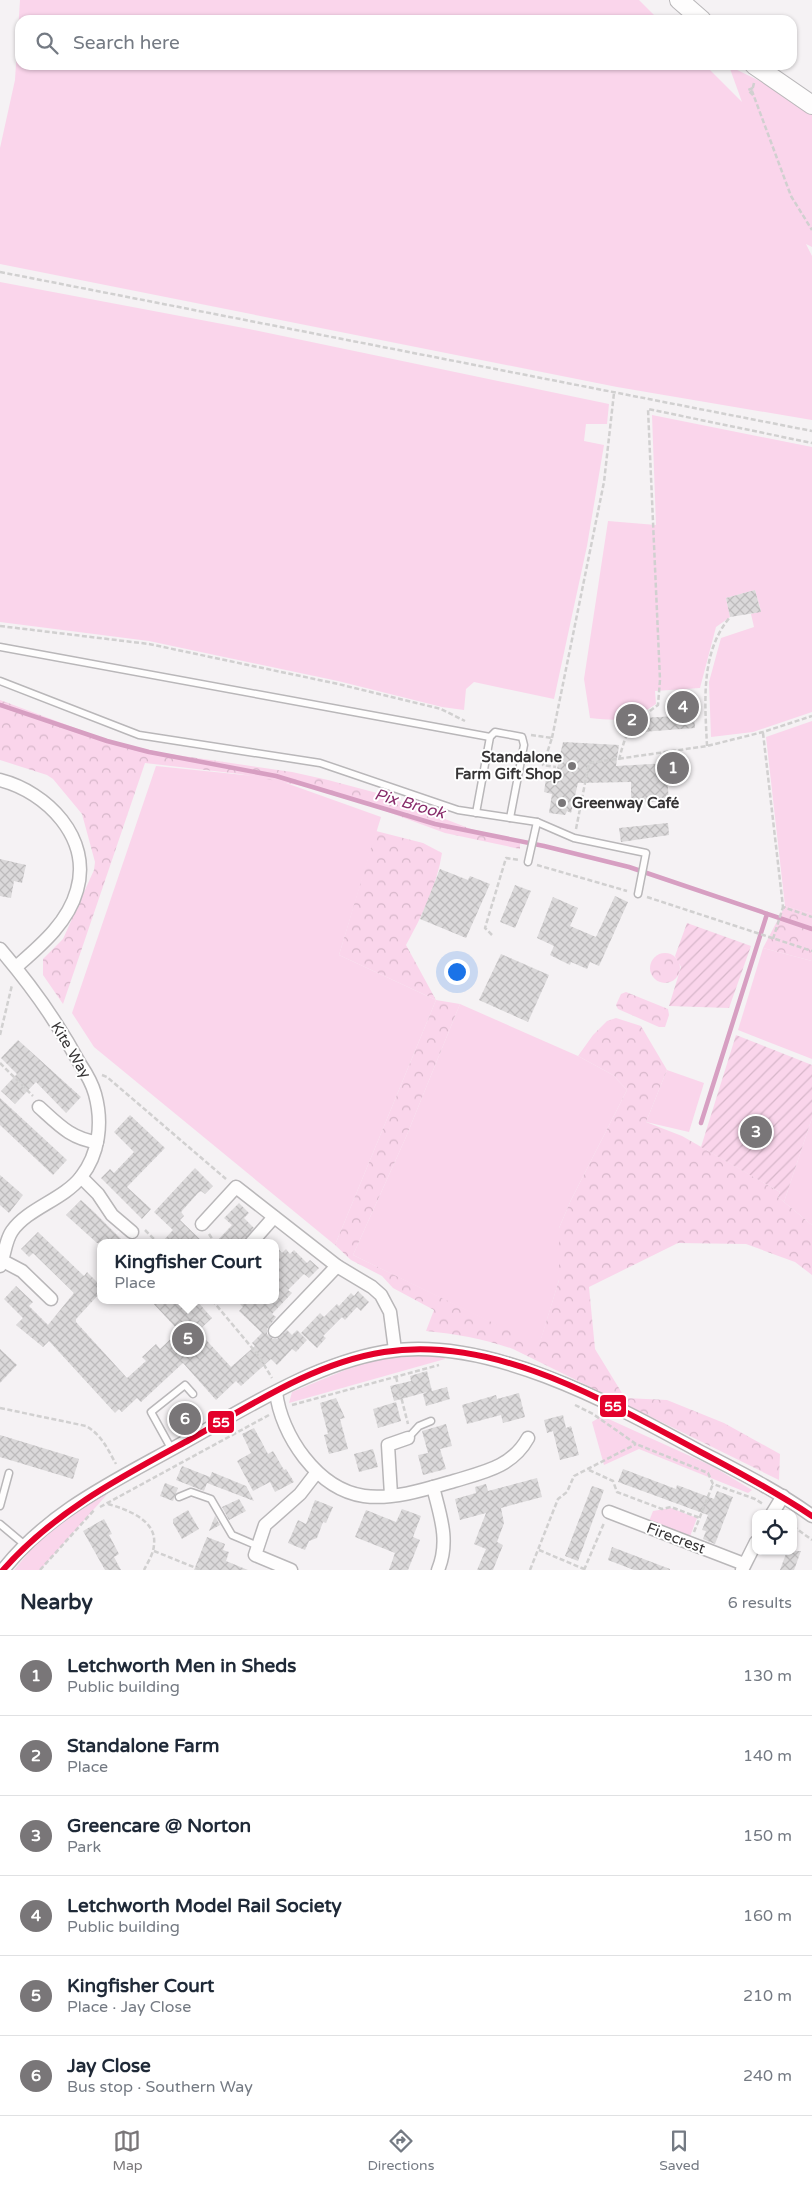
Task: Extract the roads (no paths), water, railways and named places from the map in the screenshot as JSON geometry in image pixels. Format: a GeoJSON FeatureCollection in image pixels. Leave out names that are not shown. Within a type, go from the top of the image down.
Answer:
{"type":"FeatureCollection","features":[{"type":"Feature","properties":{"kind":"street"},"geometry":{"type":"LineString","coordinates":[[679,0],[696,15]]}},
{"type":"Feature","properties":{"kind":"street"},"geometry":{"type":"LineString","coordinates":[[760,70],[812,105]]}},
{"type":"Feature","properties":{"kind":"street"},"geometry":{"type":"LineString","coordinates":[[0,780],[28,790],[59,814],[75,845],[80,878],[77,891],[65,917],[48,939],[16,967]]}},
{"type":"Feature","properties":{"kind":"street","name":"Kite Way"},"geometry":{"type":"LineString","coordinates":[[0,948],[16,967],[59,1029],[84,1070],[95,1094],[98,1107],[97,1142],[89,1164],[81,1177],[65,1193],[25,1219],[5,1229],[1,1263],[17,1267],[51,1299]]}},
{"type":"Feature","properties":{"kind":"street"},"geometry":{"type":"LineString","coordinates":[[39,1107],[68,1133],[82,1140],[97,1142]]}},
{"type":"Feature","properties":{"kind":"street"},"geometry":{"type":"LineString","coordinates":[[81,1177],[98,1194],[112,1215],[132,1232]]}},
{"type":"Feature","properties":{"kind":"street"},"geometry":{"type":"LineString","coordinates":[[202,1224],[236,1187],[337,1266],[372,1287],[381,1295],[390,1312],[396,1350]]}},
{"type":"Feature","properties":{"kind":"street"},"geometry":{"type":"LineString","coordinates":[[255,1239],[274,1217]]}},
{"type":"Feature","properties":{"kind":"street"},"geometry":{"type":"LineString","coordinates":[[275,1331],[337,1266]]}},
{"type":"Feature","properties":{"kind":"street"},"geometry":{"type":"LineString","coordinates":[[3,1570],[24,1545],[58,1516],[123,1477],[276,1392],[334,1366],[396,1350],[419,1348],[443,1350],[526,1369],[640,1419],[783,1496],[812,1516]]}},
{"type":"Feature","properties":{"kind":"street"},"geometry":{"type":"LineString","coordinates":[[276,1392],[278,1410],[290,1436],[317,1472],[331,1483],[355,1494],[365,1496],[391,1496],[433,1487],[503,1465],[518,1454],[528,1438]]}},
{"type":"Feature","properties":{"kind":"street"},"geometry":{"type":"LineString","coordinates":[[391,1496],[388,1445],[410,1437]]}},
{"type":"Feature","properties":{"kind":"street"},"geometry":{"type":"LineString","coordinates":[[291,1570],[256,1550],[265,1525],[300,1494],[317,1472]]}},
{"type":"Feature","properties":{"kind":"street"},"geometry":{"type":"LineString","coordinates":[[433,1487],[444,1536],[443,1555],[438,1570]]}},
{"type":"Feature","properties":{"kind":"street"},"geometry":{"type":"LineString","coordinates":[[774,1510],[783,1496]]}},
{"type":"Feature","properties":{"kind":"street","name":"Firecrest"},"geometry":{"type":"LineString","coordinates":[[609,1512],[690,1543],[743,1567],[752,1550]]}},
{"type":"Feature","properties":{"kind":"lane"},"geometry":{"type":"LineString","coordinates":[[0,647],[490,737]]}},
{"type":"Feature","properties":{"kind":"lane"},"geometry":{"type":"LineString","coordinates":[[0,681],[139,736],[320,763],[458,810],[537,822],[574,838],[646,853],[638,894]]}},
{"type":"Feature","properties":{"kind":"lane"},"geometry":{"type":"LineString","coordinates":[[476,813],[490,737],[496,732],[522,737],[524,745],[510,818]]}},
{"type":"Feature","properties":{"kind":"lane"},"geometry":{"type":"LineString","coordinates":[[528,862],[537,822]]}},
{"type":"Feature","properties":{"kind":"lane"},"geometry":{"type":"LineString","coordinates":[[172,1450],[151,1412],[184,1385],[193,1394]]}},
{"type":"Feature","properties":{"kind":"lane"},"geometry":{"type":"LineString","coordinates":[[410,1437],[419,1426],[431,1421]]}},
{"type":"Feature","properties":{"kind":"lane"},"geometry":{"type":"LineString","coordinates":[[0,1506],[9,1473]]}},
{"type":"Feature","properties":{"kind":"lane"},"geometry":{"type":"LineString","coordinates":[[178,1496],[191,1492],[211,1499],[232,1535],[256,1550]]}},
{"type":"Feature","properties":{"kind":"lane"},"geometry":{"type":"LineString","coordinates":[[0,1524],[24,1545]]}},
{"type":"Feature","properties":{"kind":"waterway","name":"Pix Brook"},"geometry":{"type":"LineString","coordinates":[[0,705],[107,741],[149,752],[276,776],[435,824],[544,846],[629,867],[812,929]]}},
{"type":"Feature","properties":{"kind":"waterway"},"geometry":{"type":"LineString","coordinates":[[701,1123],[767,914]]}},
{"type":"Feature","properties":{"kind":"place","name":"Letchworth Model Rail Society"},"geometry":{"type":"Point","coordinates":[683,707]}},
{"type":"Feature","properties":{"kind":"place","name":"Standalone Farm"},"geometry":{"type":"Point","coordinates":[632,720]}},
{"type":"Feature","properties":{"kind":"place","name":"Standalone Farm Gift Shop"},"geometry":{"type":"Point","coordinates":[572,766]}},
{"type":"Feature","properties":{"kind":"place","name":"Letchworth Men in Sheds"},"geometry":{"type":"Point","coordinates":[673,768]}},
{"type":"Feature","properties":{"kind":"place","name":"Greenway Café"},"geometry":{"type":"Point","coordinates":[562,803]}},
{"type":"Feature","properties":{"kind":"place","name":"Greencare @ Norton"},"geometry":{"type":"Point","coordinates":[756,1132]}},
{"type":"Feature","properties":{"kind":"place","name":"Kingfisher Court"},"geometry":{"type":"Point","coordinates":[188,1339]}},
{"type":"Feature","properties":{"kind":"place","name":"Jay Close"},"geometry":{"type":"Point","coordinates":[185,1419]}}]}
